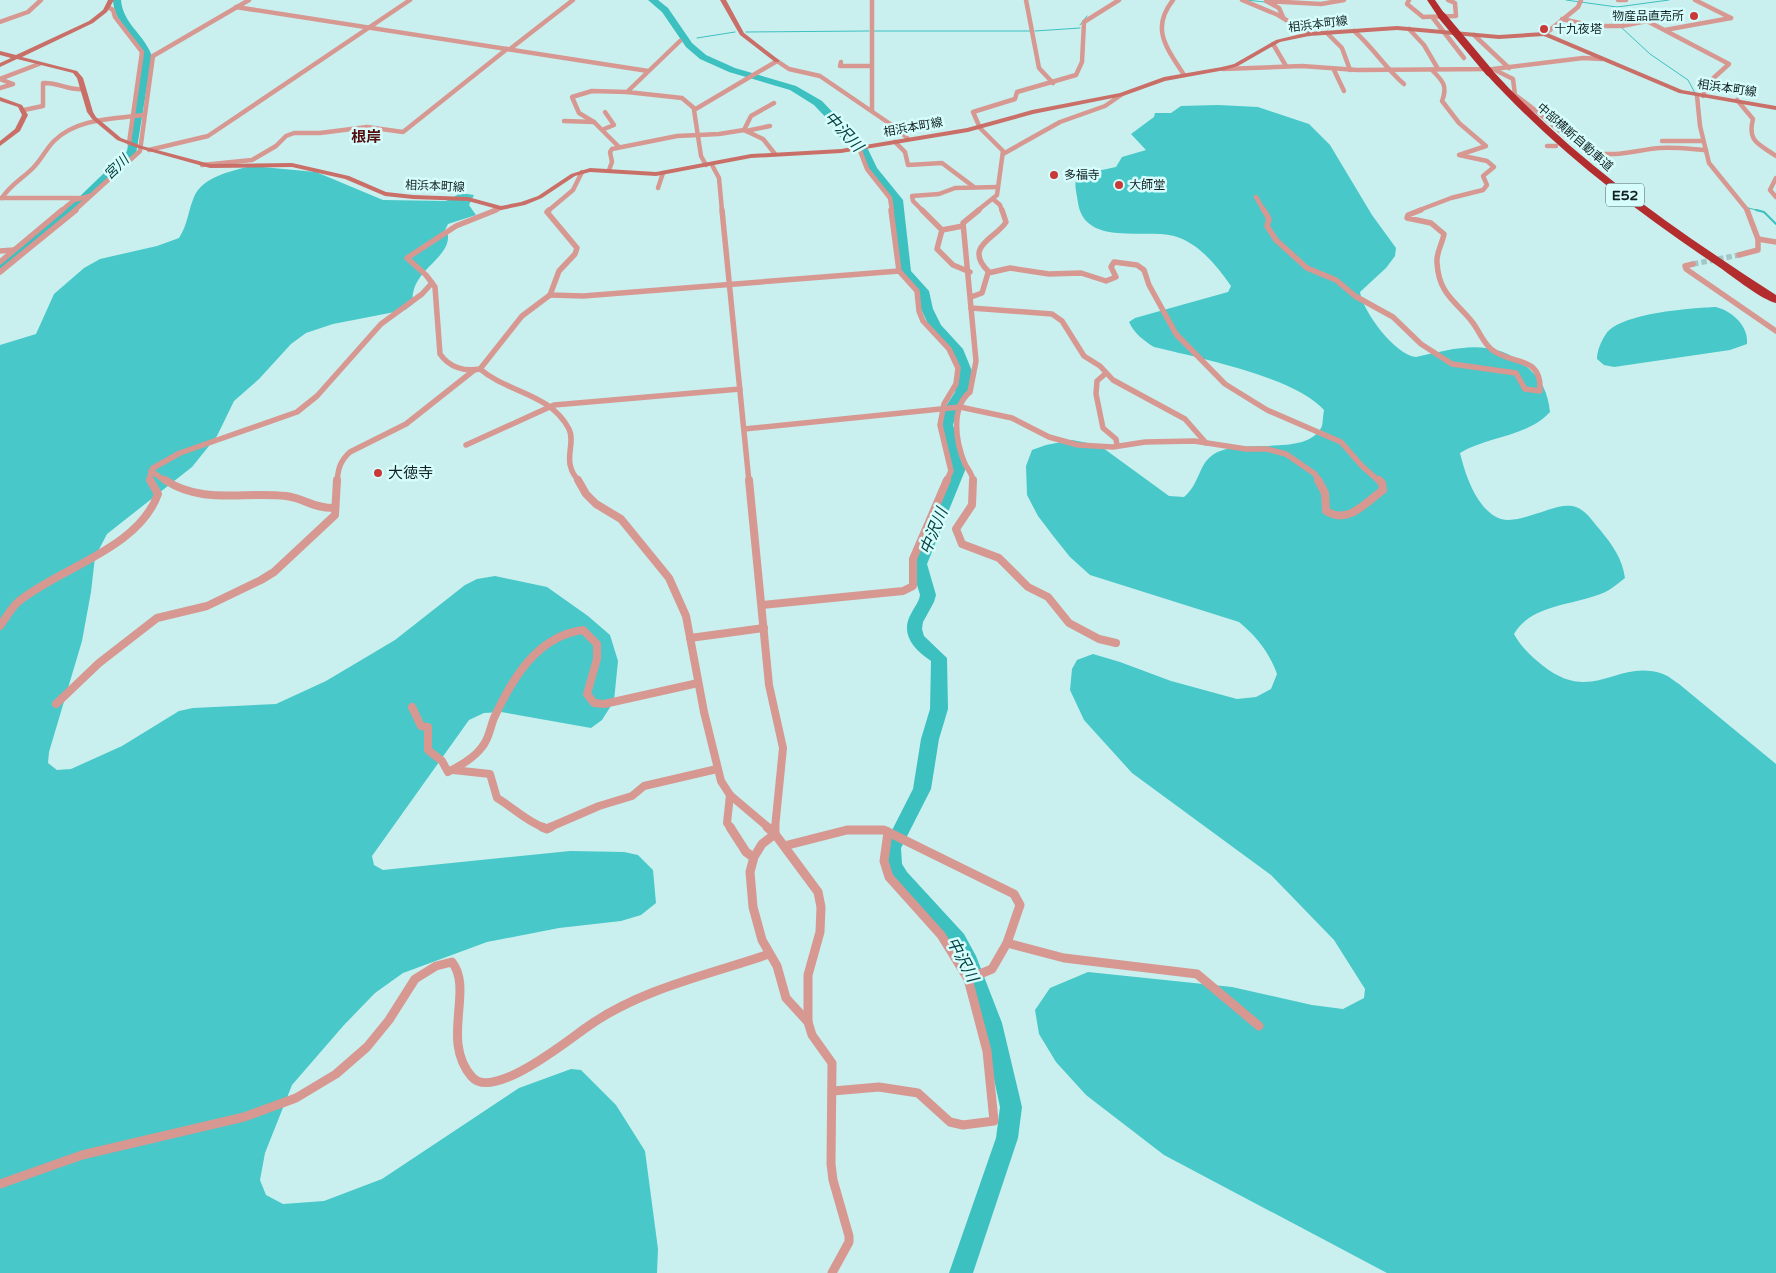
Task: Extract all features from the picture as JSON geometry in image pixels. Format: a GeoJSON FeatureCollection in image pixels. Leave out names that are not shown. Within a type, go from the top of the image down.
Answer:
{"type":"FeatureCollection","features":[{"type":"Feature","properties":{"kind":"highway","name":"中部横断自動車道"},"geometry":{"type":"LineString","coordinates":[[1432,0],[1442,16],[1534,119],[1608,183],[1682,237],[1776,300]]}},
{"type":"Feature","properties":{"kind":"main road"},"geometry":{"type":"LineString","coordinates":[[0,65],[91,22],[108,7],[110,0]]}},
{"type":"Feature","properties":{"kind":"main road"},"geometry":{"type":"LineString","coordinates":[[723,0],[742,34],[777,61]]}},
{"type":"Feature","properties":{"kind":"main road","name":"相浜本町線"},"geometry":{"type":"LineString","coordinates":[[0,53],[75,72],[84,89],[90,112],[96,120],[116,137],[149,150],[220,167],[292,165],[347,177],[386,194],[468,199],[501,208],[523,204],[540,197],[570,177],[582,172],[610,170],[638,175],[663,173],[751,156],[829,152],[862,148],[980,126],[1032,112],[1121,95],[1164,79],[1224,69],[1236,65],[1273,44],[1310,34],[1409,29],[1509,37],[1545,34],[1673,89],[1700,96],[1737,100],[1776,108]]}},
{"type":"Feature","properties":{"kind":"main road"},"geometry":{"type":"LineString","coordinates":[[0,99],[17,105],[24,110],[25,115],[21,126],[11,137],[0,144]]}},
{"type":"Feature","properties":{"kind":"street"},"geometry":{"type":"LineString","coordinates":[[0,22],[28,12],[41,0]]}},
{"type":"Feature","properties":{"kind":"street"},"geometry":{"type":"LineString","coordinates":[[135,145],[139,115],[153,56],[249,0]]}},
{"type":"Feature","properties":{"kind":"street"},"geometry":{"type":"LineString","coordinates":[[149,150],[208,136],[410,0]]}},
{"type":"Feature","properties":{"kind":"street"},"geometry":{"type":"LineString","coordinates":[[202,164],[226,164],[252,160],[276,146],[286,136],[294,134],[320,133],[366,127],[403,132],[573,0]]}},
{"type":"Feature","properties":{"kind":"street"},"geometry":{"type":"LineString","coordinates":[[872,0],[872,111]]}},
{"type":"Feature","properties":{"kind":"street"},"geometry":{"type":"LineString","coordinates":[[1026,0],[1040,68],[1053,83]]}},
{"type":"Feature","properties":{"kind":"street"},"geometry":{"type":"LineString","coordinates":[[1116,643],[1099,639],[1069,623],[1048,597],[1028,587],[999,558],[962,544],[956,529],[972,505],[973,476],[965,463],[957,436],[956,425],[958,408],[965,396],[970,392],[976,365],[970,272],[963,226],[967,219],[998,195],[1003,154],[1003,151],[974,118],[973,112],[1014,99],[1017,92],[1076,75],[1081,67],[1084,50],[1083,26],[1087,19],[1119,0]]}},
{"type":"Feature","properties":{"kind":"street"},"geometry":{"type":"LineString","coordinates":[[1173,0],[1162,14],[1160,27],[1165,43],[1184,75]]}},
{"type":"Feature","properties":{"kind":"street"},"geometry":{"type":"LineString","coordinates":[[1242,0],[1283,17],[1310,34]]}},
{"type":"Feature","properties":{"kind":"street"},"geometry":{"type":"LineString","coordinates":[[1266,2],[1344,0]]}},
{"type":"Feature","properties":{"kind":"street"},"geometry":{"type":"LineString","coordinates":[[1409,0],[1407,4],[1420,15],[1433,18],[1456,16],[1455,4],[1448,0]]}},
{"type":"Feature","properties":{"kind":"street"},"geometry":{"type":"LineString","coordinates":[[1618,0],[1626,0]]}},
{"type":"Feature","properties":{"kind":"street"},"geometry":{"type":"LineString","coordinates":[[1664,30],[1731,18],[1695,0]]}},
{"type":"Feature","properties":{"kind":"street"},"geometry":{"type":"LineString","coordinates":[[1266,2],[1279,8],[1283,17]]}},
{"type":"Feature","properties":{"kind":"street"},"geometry":{"type":"LineString","coordinates":[[1545,34],[1581,2]]}},
{"type":"Feature","properties":{"kind":"street"},"geometry":{"type":"LineString","coordinates":[[0,262],[22,248],[91,196],[137,155],[135,145],[139,115],[142,52],[115,17],[113,10],[108,7]]}},
{"type":"Feature","properties":{"kind":"street"},"geometry":{"type":"LineString","coordinates":[[236,8],[648,71]]}},
{"type":"Feature","properties":{"kind":"street"},"geometry":{"type":"LineString","coordinates":[[1433,18],[1464,58]]}},
{"type":"Feature","properties":{"kind":"street"},"geometry":{"type":"LineString","coordinates":[[1562,19],[1593,26],[1622,26],[1648,21],[1729,64],[1708,83],[1700,96],[1703,141],[1712,168],[1725,181],[1749,213],[1758,239],[1758,250],[1739,255]]}},
{"type":"Feature","properties":{"kind":"street"},"geometry":{"type":"LineString","coordinates":[[1409,29],[1424,46],[1438,69]]}},
{"type":"Feature","properties":{"kind":"street"},"geometry":{"type":"LineString","coordinates":[[1354,31],[1375,48],[1388,70],[1404,84]]}},
{"type":"Feature","properties":{"kind":"street"},"geometry":{"type":"LineString","coordinates":[[1327,33],[1342,48],[1350,70]]}},
{"type":"Feature","properties":{"kind":"street"},"geometry":{"type":"LineString","coordinates":[[1474,35],[1509,68]]}},
{"type":"Feature","properties":{"kind":"street"},"geometry":{"type":"LineString","coordinates":[[627,92],[680,41]]}},
{"type":"Feature","properties":{"kind":"street"},"geometry":{"type":"LineString","coordinates":[[1273,44],[1286,66]]}},
{"type":"Feature","properties":{"kind":"street"},"geometry":{"type":"LineString","coordinates":[[1224,69],[1286,66],[1334,70],[1491,70],[1583,58],[1602,59]]}},
{"type":"Feature","properties":{"kind":"street"},"geometry":{"type":"LineString","coordinates":[[695,109],[777,61],[789,69],[820,76],[899,130],[908,139]]}},
{"type":"Feature","properties":{"kind":"street"},"geometry":{"type":"LineString","coordinates":[[841,62],[840,66],[871,66]]}},
{"type":"Feature","properties":{"kind":"street"},"geometry":{"type":"LineString","coordinates":[[0,88],[13,84],[0,79],[39,64]]}},
{"type":"Feature","properties":{"kind":"street"},"geometry":{"type":"LineString","coordinates":[[1334,70],[1344,91]]}},
{"type":"Feature","properties":{"kind":"street"},"geometry":{"type":"LineString","coordinates":[[1256,197],[1269,219],[1267,226],[1276,240],[1307,268],[1331,278],[1355,296],[1393,317],[1421,344],[1443,360],[1452,364],[1516,373],[1525,389],[1540,391],[1542,380],[1538,371],[1526,363],[1503,356],[1487,346],[1476,326],[1444,293],[1440,284],[1437,258],[1444,234],[1431,223],[1407,218],[1408,215],[1444,200],[1483,190],[1487,185],[1483,176],[1494,167],[1490,162],[1468,159],[1458,155],[1486,146],[1448,111],[1442,101],[1446,90],[1444,82],[1432,70]]}},
{"type":"Feature","properties":{"kind":"street"},"geometry":{"type":"LineString","coordinates":[[1491,70],[1512,77],[1516,82],[1516,95],[1534,107],[1554,127],[1578,146],[1600,153],[1660,148],[1706,150]]}},
{"type":"Feature","properties":{"kind":"street"},"geometry":{"type":"LineString","coordinates":[[24,110],[43,106],[43,83],[53,82],[70,90],[84,89]]}},
{"type":"Feature","properties":{"kind":"street"},"geometry":{"type":"LineString","coordinates":[[619,146],[608,138],[604,129],[589,117],[579,113],[572,97],[592,91],[627,92],[682,98],[695,109],[701,156],[719,178],[772,706],[783,748],[774,820],[775,834]]}},
{"type":"Feature","properties":{"kind":"street"},"geometry":{"type":"LineString","coordinates":[[1003,154],[1060,122],[1105,106],[1121,95]]}},
{"type":"Feature","properties":{"kind":"street"},"geometry":{"type":"LineString","coordinates":[[1737,100],[1753,119],[1750,131],[1752,140],[1776,156]]}},
{"type":"Feature","properties":{"kind":"street"},"geometry":{"type":"LineString","coordinates":[[745,130],[747,121],[755,112],[774,103]]}},
{"type":"Feature","properties":{"kind":"street"},"geometry":{"type":"LineString","coordinates":[[604,129],[614,125],[605,112]]}},
{"type":"Feature","properties":{"kind":"street"},"geometry":{"type":"LineString","coordinates":[[1,198],[8,188],[31,170],[57,138],[96,120],[139,115]]}},
{"type":"Feature","properties":{"kind":"street"},"geometry":{"type":"LineString","coordinates":[[564,121],[594,122]]}},
{"type":"Feature","properties":{"kind":"street"},"geometry":{"type":"LineString","coordinates":[[610,170],[612,162],[610,152],[619,146],[698,134],[720,134],[770,126]]}},
{"type":"Feature","properties":{"kind":"street"},"geometry":{"type":"LineString","coordinates":[[745,130],[762,139],[775,154]]}},
{"type":"Feature","properties":{"kind":"street"},"geometry":{"type":"LineString","coordinates":[[1662,141],[1703,141]]}},
{"type":"Feature","properties":{"kind":"street"},"geometry":{"type":"LineString","coordinates":[[895,142],[905,152],[908,165],[942,162],[975,188]]}},
{"type":"Feature","properties":{"kind":"street"},"geometry":{"type":"LineString","coordinates":[[1547,146],[1556,146]]}},
{"type":"Feature","properties":{"kind":"street"},"geometry":{"type":"LineString","coordinates":[[762,605],[904,591],[913,586],[913,559],[951,471],[940,425],[956,384],[957,362],[949,349],[924,321],[919,311],[916,291],[899,271],[890,198],[867,169],[862,148]]}},
{"type":"Feature","properties":{"kind":"street"},"geometry":{"type":"LineString","coordinates":[[56,704],[99,663],[156,618],[207,606],[266,577],[335,516],[338,468],[343,458],[350,452],[406,424],[476,370],[522,316],[550,294],[559,271],[575,254],[577,248],[546,212],[573,190],[582,172]]}},
{"type":"Feature","properties":{"kind":"street"},"geometry":{"type":"LineString","coordinates":[[658,188],[663,173]]}},
{"type":"Feature","properties":{"kind":"street"},"geometry":{"type":"LineString","coordinates":[[1776,178],[1770,190],[1776,197]]}},
{"type":"Feature","properties":{"kind":"street"},"geometry":{"type":"LineString","coordinates":[[942,230],[913,201],[912,196],[939,194],[955,188],[998,187]]}},
{"type":"Feature","properties":{"kind":"street"},"geometry":{"type":"LineString","coordinates":[[1,198],[91,196]]}},
{"type":"Feature","properties":{"kind":"street"},"geometry":{"type":"LineString","coordinates":[[0,272],[22,248],[80,197]]}},
{"type":"Feature","properties":{"kind":"street"},"geometry":{"type":"LineString","coordinates":[[971,297],[982,293],[989,272],[980,257],[982,244],[988,237],[1002,229],[1006,222],[1000,205],[993,199]]}},
{"type":"Feature","properties":{"kind":"street"},"geometry":{"type":"LineString","coordinates":[[501,208],[456,226],[437,240],[408,256],[408,261],[432,283],[436,291],[440,354],[450,366],[476,370],[492,379],[531,394],[551,407],[569,430],[572,445],[570,467],[574,476],[591,500],[621,519],[669,578],[682,603],[717,769],[725,790],[775,834],[818,892],[820,899],[819,940],[808,975],[808,1022],[812,1035],[832,1063],[831,1164],[833,1180],[849,1236],[849,1242],[832,1273]]}},
{"type":"Feature","properties":{"kind":"street"},"geometry":{"type":"LineString","coordinates":[[942,230],[963,226]]}},
{"type":"Feature","properties":{"kind":"street"},"geometry":{"type":"LineString","coordinates":[[942,230],[937,249],[953,265],[970,272]]}},
{"type":"Feature","properties":{"kind":"street"},"geometry":{"type":"LineString","coordinates":[[1758,239],[1776,242]]}},
{"type":"Feature","properties":{"kind":"street"},"geometry":{"type":"LineString","coordinates":[[0,251],[22,248]]}},
{"type":"Feature","properties":{"kind":"street"},"geometry":{"type":"LineString","coordinates":[[744,429],[958,408],[1012,418],[1024,422],[1046,436],[1068,442],[1117,446],[1145,442],[1206,443],[1246,449],[1267,449],[1291,456],[1315,474],[1324,493],[1326,511],[1335,517],[1346,517],[1384,487],[1379,479],[1362,466],[1341,442],[1267,410],[1223,382],[1175,333],[1158,298],[1149,286],[1145,272],[1140,267],[1114,262],[1111,267],[1116,277],[1101,281],[1078,272],[1041,274],[1006,268],[989,272]]}},
{"type":"Feature","properties":{"kind":"street"},"geometry":{"type":"LineString","coordinates":[[1693,264],[1685,266],[1686,270],[1776,331]]}},
{"type":"Feature","properties":{"kind":"street"},"geometry":{"type":"LineString","coordinates":[[550,294],[584,296],[899,271]]}},
{"type":"Feature","properties":{"kind":"street"},"geometry":{"type":"LineString","coordinates":[[0,626],[17,603],[108,547],[148,515],[158,500],[158,494],[151,486],[149,480],[153,468],[180,453],[297,412],[317,396],[381,324],[422,294],[432,283]]}},
{"type":"Feature","properties":{"kind":"street"},"geometry":{"type":"LineString","coordinates":[[972,308],[1052,314],[1058,317],[1066,324],[1070,339],[1080,353],[1100,366],[1105,374],[1185,419],[1206,443]]}},
{"type":"Feature","properties":{"kind":"street"},"geometry":{"type":"LineString","coordinates":[[1105,374],[1097,380],[1095,396],[1104,414],[1103,428],[1116,439],[1117,446]]}},
{"type":"Feature","properties":{"kind":"street"},"geometry":{"type":"LineString","coordinates":[[466,445],[551,407],[740,389]]}},
{"type":"Feature","properties":{"kind":"street"},"geometry":{"type":"LineString","coordinates":[[151,471],[179,489],[198,494],[291,496],[319,508],[334,508]]}},
{"type":"Feature","properties":{"kind":"street"},"geometry":{"type":"LineString","coordinates":[[690,638],[764,628]]}},
{"type":"Feature","properties":{"kind":"street"},"geometry":{"type":"LineString","coordinates":[[412,707],[421,726],[428,727],[428,750],[442,761],[448,772],[483,748],[501,703],[521,669],[549,642],[569,632],[583,630],[595,638],[598,644],[598,659],[587,694],[594,703],[604,704],[698,682]]}},
{"type":"Feature","properties":{"kind":"street"},"geometry":{"type":"LineString","coordinates":[[453,770],[490,774],[497,798],[514,808],[532,824],[547,829],[599,806],[632,796],[644,786],[717,769]]}},
{"type":"Feature","properties":{"kind":"street"},"geometry":{"type":"LineString","coordinates":[[730,795],[727,815],[729,828],[746,852],[753,857]]}},
{"type":"Feature","properties":{"kind":"street"},"geometry":{"type":"LineString","coordinates":[[784,846],[847,830],[890,833],[1014,894],[1020,905],[1007,943],[992,969],[985,974],[970,979]]}},
{"type":"Feature","properties":{"kind":"street"},"geometry":{"type":"LineString","coordinates":[[833,1091],[879,1087],[918,1093],[950,1122],[963,1125],[994,1121],[987,1051],[970,979],[941,935],[889,877],[884,861],[890,833]]}},
{"type":"Feature","properties":{"kind":"street"},"geometry":{"type":"LineString","coordinates":[[775,834],[766,840],[753,857],[750,878],[753,904],[759,931],[769,954],[777,966],[788,1002],[808,1022]]}},
{"type":"Feature","properties":{"kind":"street"},"geometry":{"type":"LineString","coordinates":[[1007,943],[1042,954],[1064,958],[1134,968],[1186,971],[1197,974],[1258,1026]]}},
{"type":"Feature","properties":{"kind":"street"},"geometry":{"type":"LineString","coordinates":[[0,1184],[9,1178],[105,1148],[241,1117],[284,1103],[320,1085],[350,1062],[380,1032],[413,979],[422,971],[436,964],[452,962],[459,969],[462,983],[457,1010],[458,1036],[465,1067],[476,1081],[491,1085],[512,1076],[608,1013],[663,990],[769,954]]}},
{"type":"Feature","properties":{"kind":"shaded area"},"geometry":{"type":"Polygon","coordinates":[[[1181,106],[1258,107],[1309,124],[1330,145],[1372,215],[1396,248],[1395,256],[1386,268],[1360,292],[1362,300],[1374,321],[1399,349],[1416,357],[1473,347],[1500,351],[1526,366],[1543,387],[1548,399],[1550,412],[1541,420],[1530,427],[1471,447],[1460,453],[1473,491],[1485,508],[1501,519],[1519,519],[1563,506],[1581,509],[1613,547],[1622,564],[1625,578],[1609,590],[1597,595],[1544,610],[1532,616],[1514,634],[1523,647],[1542,665],[1560,677],[1576,681],[1591,682],[1632,672],[1647,671],[1665,675],[1679,684],[1776,764],[1776,1273],[1387,1273],[1164,1155],[1086,1095],[1056,1062],[1039,1034],[1035,1010],[1050,988],[1088,972],[1232,987],[1312,1005],[1343,1009],[1364,998],[1365,989],[1334,940],[1271,875],[1132,773],[1084,720],[1070,690],[1072,669],[1077,660],[1093,654],[1171,681],[1237,699],[1256,697],[1271,689],[1277,674],[1266,652],[1257,639],[1239,622],[1090,575],[1070,557],[1054,537],[1038,516],[1027,495],[1026,466],[1032,450],[1046,445],[1072,440],[1099,445],[1169,496],[1184,497],[1193,486],[1205,463],[1214,454],[1226,449],[1289,444],[1303,441],[1314,436],[1322,426],[1324,410],[1310,398],[1292,388],[1245,370],[1154,347],[1140,336],[1129,322],[1135,318],[1228,292],[1231,286],[1207,256],[1183,239],[1162,234],[1104,231],[1092,226],[1083,217],[1078,203],[1076,184],[1079,170],[1102,170],[1116,167],[1122,157],[1146,150],[1131,134],[1154,117],[1155,113],[1171,113],[1181,106]]]}},
{"type":"Feature","properties":{"kind":"shaded area"},"geometry":{"type":"Polygon","coordinates":[[[251,166],[316,172],[383,200],[446,201],[461,193],[474,195],[469,205],[476,215],[448,224],[444,232],[448,235],[447,244],[443,252],[422,274],[413,293],[413,304],[405,310],[333,324],[306,333],[291,344],[259,379],[234,401],[217,436],[192,467],[107,534],[95,557],[82,641],[49,752],[48,763],[57,770],[71,769],[122,746],[179,711],[193,708],[276,704],[326,681],[395,640],[465,585],[477,579],[495,576],[547,587],[588,616],[610,635],[618,661],[614,701],[602,720],[591,728],[501,712],[484,713],[469,720],[372,856],[374,865],[383,870],[570,851],[624,852],[638,855],[653,870],[656,903],[641,915],[621,921],[559,928],[487,942],[403,973],[375,993],[344,1025],[292,1085],[265,1153],[260,1180],[266,1195],[283,1204],[324,1201],[382,1179],[519,1088],[571,1069],[581,1070],[616,1105],[645,1151],[658,1249],[657,1273],[0,1273],[0,345],[36,334],[54,294],[84,268],[100,259],[157,246],[179,238],[194,197],[203,184],[218,176],[251,166]]]}},
{"type":"Feature","properties":{"kind":"shaded area"},"geometry":{"type":"Polygon","coordinates":[[[1716,307],[1728,312],[1738,320],[1745,331],[1747,344],[1730,350],[1614,367],[1604,365],[1597,359],[1602,340],[1606,334],[1614,327],[1626,321],[1657,313],[1716,307]]]}},
{"type":"Feature","properties":{"kind":"waterway","name":"宮川"},"geometry":{"type":"LineString","coordinates":[[0,267],[80,202],[132,152],[147,56],[140,42],[120,17],[117,0]]}},
{"type":"Feature","properties":{"kind":"waterway","name":"中沢川"},"geometry":{"type":"LineString","coordinates":[[652,0],[665,10],[689,45],[703,57],[732,70],[793,88],[818,103],[835,121],[843,134],[861,145],[872,169],[897,200],[905,272],[923,291],[927,309],[935,326],[957,349],[965,371],[962,392],[950,411],[946,425],[959,468],[919,564],[927,587],[928,598],[918,615],[914,629],[915,635],[922,645],[939,658],[939,709],[930,739],[922,789],[892,848],[893,864],[900,878],[957,940],[969,963],[992,1023],[1011,1107],[1007,1138],[961,1273]]}},
{"type":"Feature","properties":{"kind":"waterway"},"geometry":{"type":"LineString","coordinates":[[1246,0],[1265,2]]}},
{"type":"Feature","properties":{"kind":"waterway"},"geometry":{"type":"LineString","coordinates":[[1566,0],[1617,7],[1669,0]]}},
{"type":"Feature","properties":{"kind":"waterway"},"geometry":{"type":"LineString","coordinates":[[1080,25],[1087,16]]}},
{"type":"Feature","properties":{"kind":"waterway"},"geometry":{"type":"LineString","coordinates":[[1035,31],[1080,28]]}},
{"type":"Feature","properties":{"kind":"waterway"},"geometry":{"type":"LineString","coordinates":[[1622,28],[1650,54],[1688,80],[1695,93]]}},
{"type":"Feature","properties":{"kind":"waterway"},"geometry":{"type":"LineString","coordinates":[[746,32],[869,31]]}},
{"type":"Feature","properties":{"kind":"waterway"},"geometry":{"type":"LineString","coordinates":[[873,31],[1031,31]]}},
{"type":"Feature","properties":{"kind":"waterway"},"geometry":{"type":"LineString","coordinates":[[697,38],[735,32]]}},
{"type":"Feature","properties":{"kind":"waterway"},"geometry":{"type":"LineString","coordinates":[[1748,208],[1761,211]]}},
{"type":"Feature","properties":{"kind":"waterway"},"geometry":{"type":"LineString","coordinates":[[1756,210],[1764,212],[1776,224]]}},
{"type":"Feature","properties":{"kind":"tunnel"},"geometry":{"type":"LineString","coordinates":[[1693,264],[1739,255]]}},
{"type":"Feature","properties":{"kind":"place","name":"物産品直売所"},"geometry":{"type":"Point","coordinates":[1694,16]}},
{"type":"Feature","properties":{"kind":"place","name":"十九夜塔"},"geometry":{"type":"Point","coordinates":[1544,29]}},
{"type":"Feature","properties":{"kind":"place","name":"多福寺"},"geometry":{"type":"Point","coordinates":[1054,175]}},
{"type":"Feature","properties":{"kind":"place","name":"大師堂"},"geometry":{"type":"Point","coordinates":[1119,185]}},
{"type":"Feature","properties":{"kind":"place","name":"大徳寺"},"geometry":{"type":"Point","coordinates":[378,473]}},
{"type":"Feature","properties":{"kind":"district","name":"根岸"},"geometry":{"type":"Point","coordinates":[366,137]}}]}
